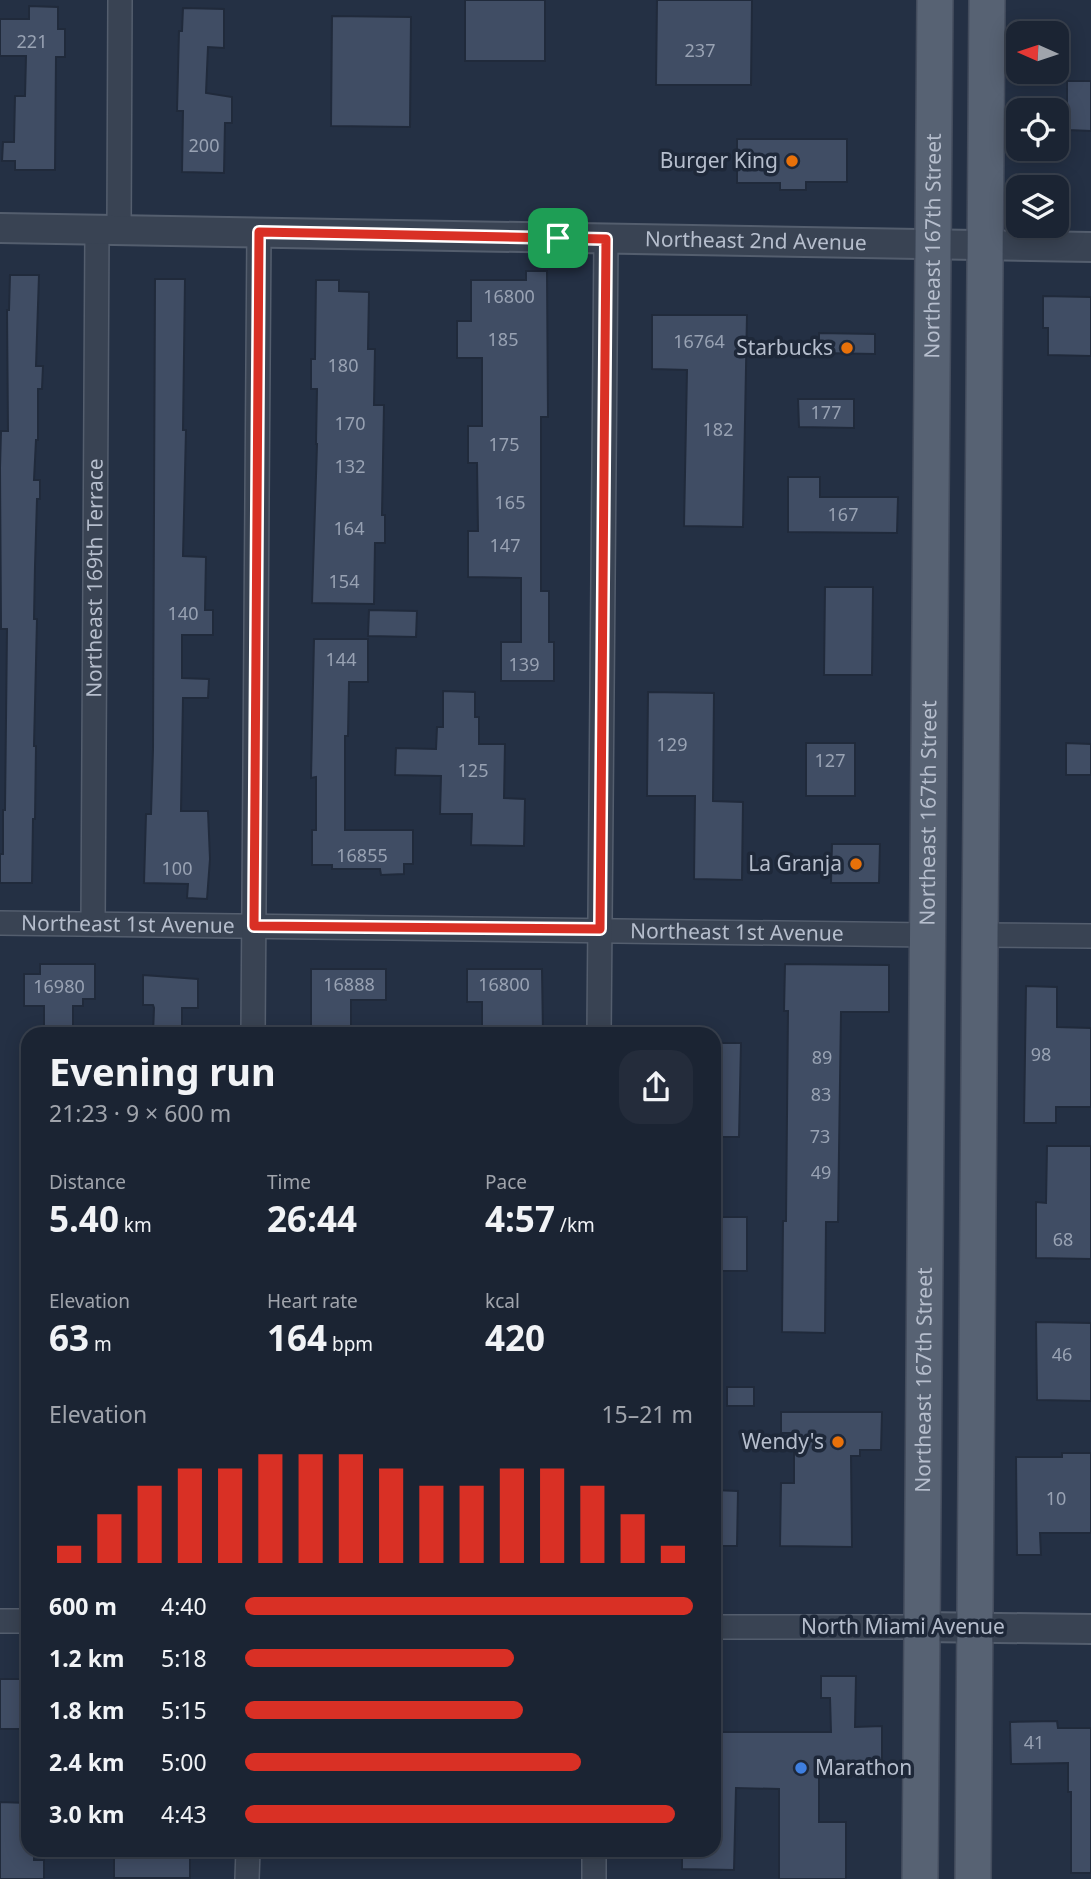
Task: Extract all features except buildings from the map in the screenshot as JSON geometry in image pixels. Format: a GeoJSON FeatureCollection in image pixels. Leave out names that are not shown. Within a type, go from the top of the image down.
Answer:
{"type":"FeatureCollection","features":[{"type":"Feature","properties":{"kind":"main road","name":"Northeast 167th Street"},"geometry":{"type":"LineString","coordinates":[[920,1879],[934,0]]}},
{"type":"Feature","properties":{"kind":"main road"},"geometry":{"type":"LineString","coordinates":[[973,1879],[988,0]]}},
{"type":"Feature","properties":{"kind":"main road"},"geometry":{"type":"LineString","coordinates":[[928,849],[952,909],[966,925],[980,935]]}},
{"type":"Feature","properties":{"kind":"main road"},"geometry":{"type":"LineString","coordinates":[[928,935],[943,942],[956,958],[980,1007]]}},
{"type":"Feature","properties":{"kind":"street","name":"Northeast 169th Terrace"},"geometry":{"type":"LineString","coordinates":[[93,924],[108,230],[120,0]]}},
{"type":"Feature","properties":{"kind":"street","name":"Northeast 2nd Avenue"},"geometry":{"type":"LineString","coordinates":[[0,228],[1091,247]]}},
{"type":"Feature","properties":{"kind":"street"},"geometry":{"type":"LineString","coordinates":[[253,1027],[259,232]]}},
{"type":"Feature","properties":{"kind":"street"},"geometry":{"type":"LineString","coordinates":[[599,1027],[606,239]]}},
{"type":"Feature","properties":{"kind":"street","name":"Northeast 1st Avenue"},"geometry":{"type":"LineString","coordinates":[[0,923],[928,935]]}},
{"type":"Feature","properties":{"kind":"street"},"geometry":{"type":"LineString","coordinates":[[980,935],[1091,936]]}},
{"type":"Feature","properties":{"kind":"street"},"geometry":{"type":"LineString","coordinates":[[0,1620],[21,1621]]}},
{"type":"Feature","properties":{"kind":"street","name":"North Miami Avenue"},"geometry":{"type":"LineString","coordinates":[[721,1627],[1091,1629]]}},
{"type":"Feature","properties":{"kind":"street"},"geometry":{"type":"LineString","coordinates":[[247,1879],[248,1857]]}},
{"type":"Feature","properties":{"kind":"street"},"geometry":{"type":"LineString","coordinates":[[594,1857],[594,1879]]}},
{"type":"Feature","properties":{"kind":"place","name":"Burger King"},"geometry":{"type":"Point","coordinates":[792,161]}},
{"type":"Feature","properties":{"kind":"place","name":"Starbucks"},"geometry":{"type":"Point","coordinates":[847,348]}},
{"type":"Feature","properties":{"kind":"place","name":"La Granja"},"geometry":{"type":"Point","coordinates":[856,864]}},
{"type":"Feature","properties":{"kind":"place","name":"Wendy's"},"geometry":{"type":"Point","coordinates":[838,1442]}},
{"type":"Feature","properties":{"kind":"place","name":"Marathon"},"geometry":{"type":"Point","coordinates":[801,1768]}},
{"type":"Feature","properties":{"kind":"route"},"geometry":{"type":"LineString","coordinates":[[259,232],[558,238],[606,239],[600,929],[254,926],[259,232]]}}]}
